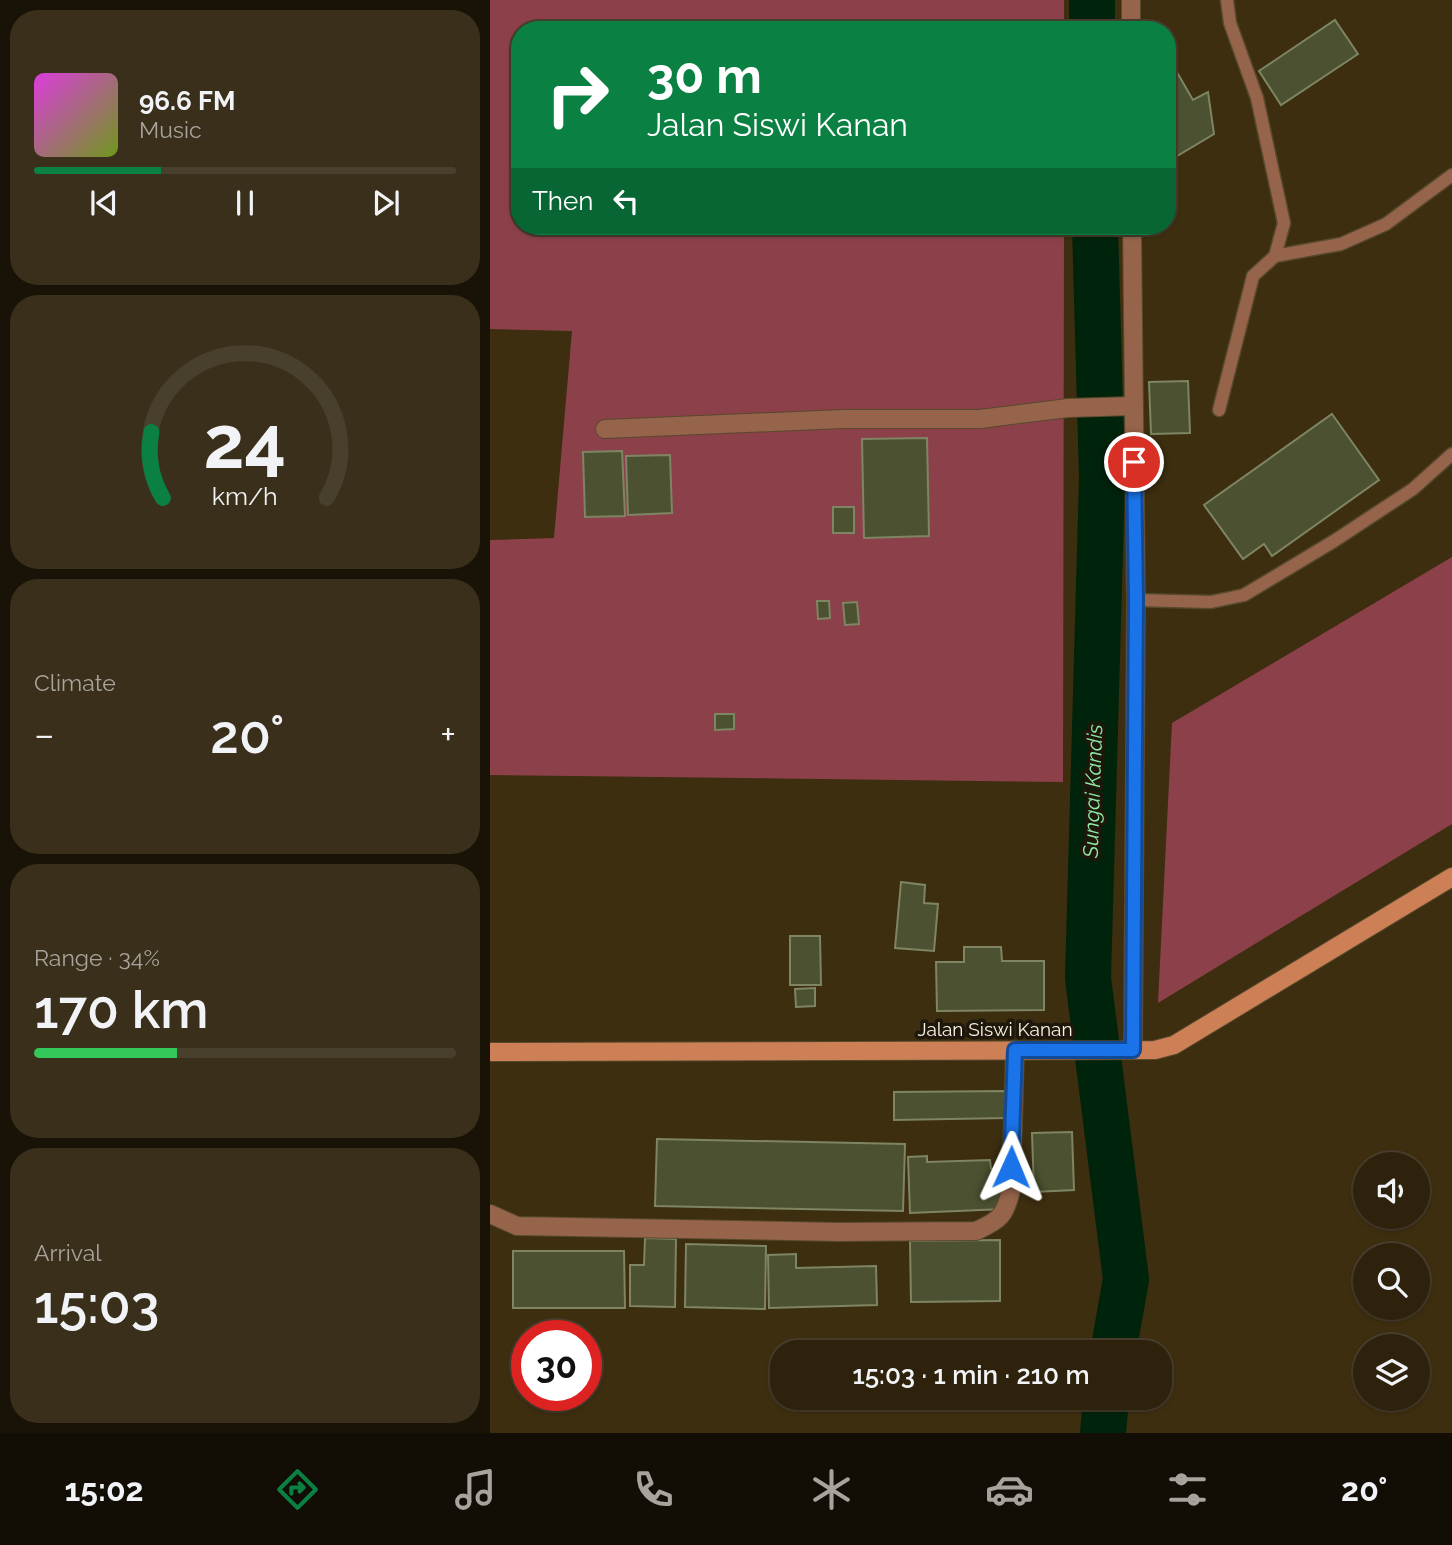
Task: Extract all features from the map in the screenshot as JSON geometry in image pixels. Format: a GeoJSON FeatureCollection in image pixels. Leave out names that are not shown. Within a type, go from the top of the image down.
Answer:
{"type":"FeatureCollection","features":[{"type":"Feature","properties":{"kind":"street"},"geometry":{"type":"LineString","coordinates":[[1131,0],[1131,21]]}},
{"type":"Feature","properties":{"kind":"street"},"geometry":{"type":"LineString","coordinates":[[1127,1050],[1136,600],[1125,407],[1132,235]]}},
{"type":"Feature","properties":{"kind":"street"},"geometry":{"type":"LineString","coordinates":[[605,429],[843,419],[980,419],[1068,408],[1125,407]]}},
{"type":"Feature","properties":{"kind":"street","name":"Jalan Siswi Kanan"},"geometry":{"type":"LineString","coordinates":[[490,1052],[1155,1050],[1174,1045],[1452,877]]}},
{"type":"Feature","properties":{"kind":"street"},"geometry":{"type":"LineString","coordinates":[[490,1214],[517,1226],[838,1232],[976,1231],[994,1223],[1006,1210],[1011,1190],[1015,1050]]}},
{"type":"Feature","properties":{"kind":"lane"},"geometry":{"type":"LineString","coordinates":[[1227,0],[1230,23],[1257,98],[1284,222],[1275,256]]}},
{"type":"Feature","properties":{"kind":"lane"},"geometry":{"type":"LineString","coordinates":[[1219,410],[1253,276],[1275,256],[1341,244],[1386,224],[1452,175]]}},
{"type":"Feature","properties":{"kind":"lane"},"geometry":{"type":"LineString","coordinates":[[1136,600],[1211,601],[1244,595],[1413,489],[1452,454]]}},
{"type":"Feature","properties":{"kind":"shaded area"},"geometry":{"type":"Polygon","coordinates":[[[490,0],[1064,0],[1064,21],[511,21],[511,235],[1064,235],[1063,782],[490,775],[490,540],[554,538],[572,331],[490,329],[490,0]]]}},
{"type":"Feature","properties":{"kind":"shaded area"},"geometry":{"type":"Polygon","coordinates":[[[1452,557],[1452,824],[1158,1003],[1172,723],[1452,557]]]}},
{"type":"Feature","properties":{"kind":"building"},"geometry":{"type":"Polygon","coordinates":[[[1335,20],[1358,54],[1281,105],[1259,71],[1335,20]]]}},
{"type":"Feature","properties":{"kind":"building"},"geometry":{"type":"Polygon","coordinates":[[[1176,71],[1193,100],[1208,92],[1214,134],[1176,157],[1176,71]]]}},
{"type":"Feature","properties":{"kind":"building"},"geometry":{"type":"Polygon","coordinates":[[[1188,381],[1190,433],[1151,434],[1149,382],[1188,381]]]}},
{"type":"Feature","properties":{"kind":"building"},"geometry":{"type":"Polygon","coordinates":[[[1332,414],[1379,480],[1272,556],[1264,544],[1243,559],[1204,505],[1332,414]]]}},
{"type":"Feature","properties":{"kind":"building"},"geometry":{"type":"Polygon","coordinates":[[[927,438],[929,536],[864,538],[862,439],[927,438]]]}},
{"type":"Feature","properties":{"kind":"building"},"geometry":{"type":"Polygon","coordinates":[[[622,451],[625,516],[585,517],[583,452],[622,451]]]}},
{"type":"Feature","properties":{"kind":"building"},"geometry":{"type":"Polygon","coordinates":[[[670,455],[672,513],[628,515],[626,456],[670,455]]]}},
{"type":"Feature","properties":{"kind":"building"},"geometry":{"type":"Polygon","coordinates":[[[833,507],[854,507],[854,533],[833,533],[833,507]]]}},
{"type":"Feature","properties":{"kind":"building"},"geometry":{"type":"Polygon","coordinates":[[[817,601],[829,601],[830,618],[818,619],[817,601]]]}},
{"type":"Feature","properties":{"kind":"building"},"geometry":{"type":"Polygon","coordinates":[[[857,602],[859,624],[845,625],[843,603],[857,602]]]}},
{"type":"Feature","properties":{"kind":"building"},"geometry":{"type":"Polygon","coordinates":[[[715,714],[734,714],[734,729],[715,730],[715,714]]]}},
{"type":"Feature","properties":{"kind":"building"},"geometry":{"type":"Polygon","coordinates":[[[901,882],[925,885],[924,903],[938,904],[934,951],[895,948],[901,882]]]}},
{"type":"Feature","properties":{"kind":"building"},"geometry":{"type":"Polygon","coordinates":[[[790,936],[820,936],[821,985],[790,985],[790,936]]]}},
{"type":"Feature","properties":{"kind":"building"},"geometry":{"type":"Polygon","coordinates":[[[964,947],[1001,947],[1002,961],[1044,961],[1044,1010],[937,1011],[936,962],[964,962],[964,947]]]}},
{"type":"Feature","properties":{"kind":"building"},"geometry":{"type":"Polygon","coordinates":[[[815,988],[815,1006],[796,1007],[795,989],[815,988]]]}},
{"type":"Feature","properties":{"kind":"building"},"geometry":{"type":"Polygon","coordinates":[[[1007,1091],[1007,1118],[894,1120],[894,1092],[1007,1091]]]}},
{"type":"Feature","properties":{"kind":"building"},"geometry":{"type":"Polygon","coordinates":[[[1072,1132],[1074,1190],[1034,1192],[1032,1133],[1072,1132]]]}},
{"type":"Feature","properties":{"kind":"building"},"geometry":{"type":"Polygon","coordinates":[[[657,1139],[905,1144],[903,1211],[655,1206],[657,1139]]]}},
{"type":"Feature","properties":{"kind":"building"},"geometry":{"type":"Polygon","coordinates":[[[927,1156],[927,1162],[990,1160],[991,1169],[1002,1168],[1004,1209],[910,1213],[908,1157],[927,1156]]]}},
{"type":"Feature","properties":{"kind":"building"},"geometry":{"type":"Polygon","coordinates":[[[645,1238],[676,1239],[675,1307],[630,1306],[630,1265],[644,1265],[645,1238]]]}},
{"type":"Feature","properties":{"kind":"building"},"geometry":{"type":"Polygon","coordinates":[[[1000,1240],[1000,1301],[911,1302],[910,1241],[1000,1240]]]}},
{"type":"Feature","properties":{"kind":"building"},"geometry":{"type":"Polygon","coordinates":[[[686,1244],[766,1246],[765,1309],[685,1307],[686,1244]]]}},
{"type":"Feature","properties":{"kind":"building"},"geometry":{"type":"Polygon","coordinates":[[[513,1251],[624,1251],[625,1308],[513,1308],[513,1251]]]}},
{"type":"Feature","properties":{"kind":"building"},"geometry":{"type":"Polygon","coordinates":[[[796,1254],[796,1268],[876,1266],[877,1305],[769,1308],[768,1255],[796,1254]]]}},
{"type":"Feature","properties":{"kind":"waterway","name":"Sungai Kandis"},"geometry":{"type":"LineString","coordinates":[[1092,0],[1092,21]]}},
{"type":"Feature","properties":{"kind":"waterway","name":"Sungai Kandis"},"geometry":{"type":"LineString","coordinates":[[1095,235],[1102,478],[1088,978],[1126,1279],[1115,1340]]}},
{"type":"Feature","properties":{"kind":"waterway","name":"Sungai Kandis"},"geometry":{"type":"LineString","coordinates":[[1103,1433],[1105,1410]]}},
{"type":"Feature","properties":{"kind":"route"},"geometry":{"type":"LineString","coordinates":[[1011,1167],[1015,1050],[1133,1050],[1136,600],[1134,462]]}}]}
